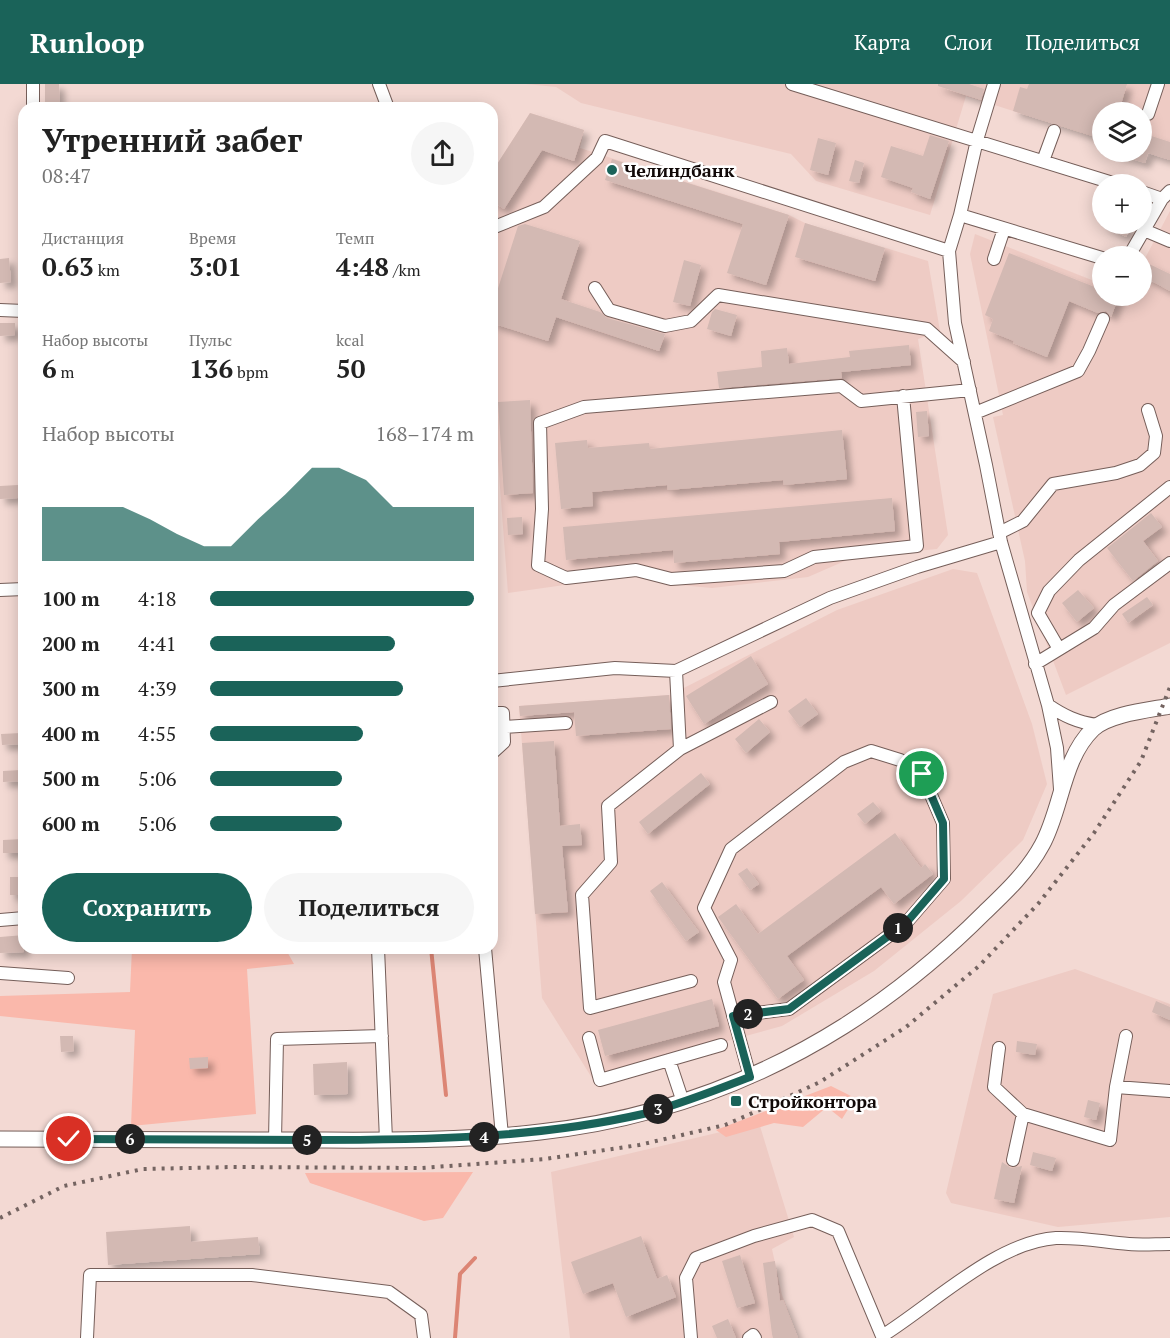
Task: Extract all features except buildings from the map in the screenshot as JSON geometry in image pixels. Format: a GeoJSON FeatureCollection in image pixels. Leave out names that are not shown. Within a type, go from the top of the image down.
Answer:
{"type":"FeatureCollection","features":[{"type":"Feature","properties":{"kind":"main road"},"geometry":{"type":"LineString","coordinates":[[0,1138],[386,1140],[502,1136],[544,1132],[605,1121],[683,1102],[750,1077],[789,1058],[844,1026],[893,993],[953,944],[1004,894],[1033,860],[1051,825],[1070,766],[1081,742],[1097,725],[1125,715],[1170,706]]}},
{"type":"Feature","properties":{"kind":"street"},"geometry":{"type":"LineString","coordinates":[[33,84],[33,102]]}},
{"type":"Feature","properties":{"kind":"street"},"geometry":{"type":"LineString","coordinates":[[379,84],[386,102]]}},
{"type":"Feature","properties":{"kind":"street"},"geometry":{"type":"LineString","coordinates":[[792,84],[1092,176]]}},
{"type":"Feature","properties":{"kind":"street"},"geometry":{"type":"LineString","coordinates":[[994,84],[977,140],[950,251],[955,322],[1000,538],[1048,705],[1057,748],[1060,796]]}},
{"type":"Feature","properties":{"kind":"street"},"geometry":{"type":"LineString","coordinates":[[1152,102],[1158,84]]}},
{"type":"Feature","properties":{"kind":"street"},"geometry":{"type":"LineString","coordinates":[[1043,161],[1054,131]]}},
{"type":"Feature","properties":{"kind":"street"},"geometry":{"type":"LineString","coordinates":[[498,226],[544,207],[597,158],[605,141],[950,251]]}},
{"type":"Feature","properties":{"kind":"street"},"geometry":{"type":"LineString","coordinates":[[1152,217],[1166,195]]}},
{"type":"Feature","properties":{"kind":"street"},"geometry":{"type":"LineString","coordinates":[[960,215],[1092,255]]}},
{"type":"Feature","properties":{"kind":"street"},"geometry":{"type":"LineString","coordinates":[[994,259],[1004,229]]}},
{"type":"Feature","properties":{"kind":"street"},"geometry":{"type":"LineString","coordinates":[[1152,233],[1170,241]]}},
{"type":"Feature","properties":{"kind":"street"},"geometry":{"type":"LineString","coordinates":[[595,288],[609,310],[665,326],[691,321],[718,295],[927,329],[964,362]]}},
{"type":"Feature","properties":{"kind":"street"},"geometry":{"type":"LineString","coordinates":[[0,310],[18,311]]}},
{"type":"Feature","properties":{"kind":"street"},"geometry":{"type":"LineString","coordinates":[[975,413],[1078,372],[1103,319]]}},
{"type":"Feature","properties":{"kind":"street"},"geometry":{"type":"LineString","coordinates":[[903,396],[917,546],[814,558],[784,571],[671,579],[636,570],[566,578],[538,565],[542,509],[540,423],[584,407],[841,386],[861,401],[903,396],[970,390]]}},
{"type":"Feature","properties":{"kind":"street"},"geometry":{"type":"LineString","coordinates":[[498,680],[615,668],[676,671],[830,598],[1000,538],[1023,521],[1053,484],[1116,473],[1140,465],[1154,453],[1156,436],[1148,410]]}},
{"type":"Feature","properties":{"kind":"street"},"geometry":{"type":"LineString","coordinates":[[1059,649],[1038,613],[1049,591],[1079,560],[1170,487]]}},
{"type":"Feature","properties":{"kind":"street"},"geometry":{"type":"LineString","coordinates":[[1035,664],[1094,628],[1114,605],[1170,563]]}},
{"type":"Feature","properties":{"kind":"street"},"geometry":{"type":"LineString","coordinates":[[0,590],[18,589]]}},
{"type":"Feature","properties":{"kind":"street"},"geometry":{"type":"LineString","coordinates":[[676,671],[680,749]]}},
{"type":"Feature","properties":{"kind":"street"},"geometry":{"type":"LineString","coordinates":[[691,981],[590,1008],[582,895],[611,862],[608,806],[680,749],[771,702]]}},
{"type":"Feature","properties":{"kind":"street"},"geometry":{"type":"LineString","coordinates":[[1048,705],[1079,723],[1097,725]]}},
{"type":"Feature","properties":{"kind":"street"},"geometry":{"type":"LineString","coordinates":[[498,713],[502,713],[504,742],[498,748]]}},
{"type":"Feature","properties":{"kind":"street"},"geometry":{"type":"LineString","coordinates":[[503,727],[566,723]]}},
{"type":"Feature","properties":{"kind":"street"},"geometry":{"type":"LineString","coordinates":[[733,1016],[789,1009],[906,923],[944,879],[943,823],[922,774],[900,760],[871,752],[853,758],[844,762],[731,849],[704,908],[731,960],[724,982],[733,1016],[750,1077]]}},
{"type":"Feature","properties":{"kind":"street"},"geometry":{"type":"LineString","coordinates":[[0,920],[18,918]]}},
{"type":"Feature","properties":{"kind":"street"},"geometry":{"type":"LineString","coordinates":[[378,954],[386,1140]]}},
{"type":"Feature","properties":{"kind":"street"},"geometry":{"type":"LineString","coordinates":[[486,954],[502,1136]]}},
{"type":"Feature","properties":{"kind":"street"},"geometry":{"type":"LineString","coordinates":[[0,973],[68,978]]}},
{"type":"Feature","properties":{"kind":"street"},"geometry":{"type":"LineString","coordinates":[[275,1140],[277,1039],[382,1036]]}},
{"type":"Feature","properties":{"kind":"street"},"geometry":{"type":"LineString","coordinates":[[999,1048],[994,1087],[1023,1114],[1110,1140],[1116,1087],[1126,1036]]}},
{"type":"Feature","properties":{"kind":"street"},"geometry":{"type":"LineString","coordinates":[[589,1038],[600,1080],[721,1045]]}},
{"type":"Feature","properties":{"kind":"street"},"geometry":{"type":"LineString","coordinates":[[669,1060],[683,1102]]}},
{"type":"Feature","properties":{"kind":"street"},"geometry":{"type":"LineString","coordinates":[[1116,1087],[1170,1091]]}},
{"type":"Feature","properties":{"kind":"street"},"geometry":{"type":"LineString","coordinates":[[1013,1160],[1023,1114]]}},
{"type":"Feature","properties":{"kind":"street"},"geometry":{"type":"LineString","coordinates":[[691,1338],[686,1278],[696,1258],[754,1236],[812,1220],[838,1231],[881,1338],[957,1282],[995,1259],[1028,1244],[1053,1238],[1080,1238],[1130,1245],[1170,1244]]}},
{"type":"Feature","properties":{"kind":"street"},"geometry":{"type":"LineString","coordinates":[[87,1338],[90,1275],[252,1275],[389,1292],[421,1315],[424,1338]]}},
{"type":"Feature","properties":{"kind":"street"},"geometry":{"type":"LineString","coordinates":[[749,1338],[753,1335],[755,1338]]}},
{"type":"Feature","properties":{"kind":"shaded area"},"geometry":{"type":"Polygon","coordinates":[[[526,84],[1170,84],[1170,160],[1152,154],[1152,102],[1092,102],[1092,136],[966,96],[930,215],[816,181],[791,154],[581,103],[556,87],[526,84]]]}},
{"type":"Feature","properties":{"kind":"shaded area"},"geometry":{"type":"Polygon","coordinates":[[[530,113],[584,130],[580,148],[789,215],[805,223],[928,261],[940,331],[918,339],[948,535],[937,549],[854,557],[808,577],[712,588],[669,584],[635,575],[508,593],[498,460],[498,163],[530,113]]]}},
{"type":"Feature","properties":{"kind":"shaded area"},"geometry":{"type":"Polygon","coordinates":[[[1170,211],[1170,643],[1066,695],[1027,592],[1025,561],[993,417],[1003,415],[970,254],[975,234],[1092,280],[1092,306],[1152,306],[1152,282],[1155,283],[1152,281],[1152,246],[1170,211]]]}},
{"type":"Feature","properties":{"kind":"shaded area"},"geometry":{"type":"Polygon","coordinates":[[[953,569],[977,573],[1032,724],[1047,784],[1023,840],[961,901],[874,971],[782,1026],[592,1078],[542,998],[519,706],[670,695],[837,610],[953,569]]]}},
{"type":"Feature","properties":{"kind":"shaded area"},"geometry":{"type":"Polygon","coordinates":[[[132,954],[288,954],[294,964],[247,969],[256,1114],[131,1126],[135,1030],[0,1016],[0,996],[130,992],[132,954]]]}},
{"type":"Feature","properties":{"kind":"shaded area"},"geometry":{"type":"Polygon","coordinates":[[[1075,969],[1170,1004],[1170,1217],[1058,1227],[951,1203],[946,1193],[993,994],[1075,969]]]}},
{"type":"Feature","properties":{"kind":"shaded area"},"geometry":{"type":"Polygon","coordinates":[[[831,1086],[855,1098],[842,1119],[827,1107],[803,1127],[774,1123],[726,1137],[716,1130],[831,1086]]]}},
{"type":"Feature","properties":{"kind":"shaded area"},"geometry":{"type":"Polygon","coordinates":[[[759,1123],[794,1237],[772,1249],[782,1295],[798,1338],[570,1338],[551,1172],[759,1123]]]}},
{"type":"Feature","properties":{"kind":"shaded area"},"geometry":{"type":"Polygon","coordinates":[[[473,1172],[443,1218],[424,1221],[310,1183],[305,1173],[473,1172]]]}},
{"type":"Feature","properties":{"kind":"waterway"},"geometry":{"type":"LineString","coordinates":[[432,954],[446,1095]]}},
{"type":"Feature","properties":{"kind":"waterway"},"geometry":{"type":"LineString","coordinates":[[455,1338],[460,1274],[475,1258]]}},
{"type":"Feature","properties":{"kind":"railway"},"geometry":{"type":"LineString","coordinates":[[0,1218],[64,1186],[143,1169],[421,1168],[545,1159],[639,1145],[725,1125],[757,1111],[820,1082],[906,1027],[979,966],[1038,904],[1094,833],[1141,761],[1170,687]]}},
{"type":"Feature","properties":{"kind":"place","name":"Челиндбанк"},"geometry":{"type":"Point","coordinates":[612,170]}},
{"type":"Feature","properties":{"kind":"place","name":"Стройконтора"},"geometry":{"type":"Point","coordinates":[736,1101]}},
{"type":"Feature","properties":{"kind":"route"},"geometry":{"type":"LineString","coordinates":[[69,1139],[386,1140],[502,1136],[544,1132],[645,1113],[695,1098],[750,1077],[733,1016],[789,1009],[906,923],[944,879],[943,823],[922,774]]}}]}
